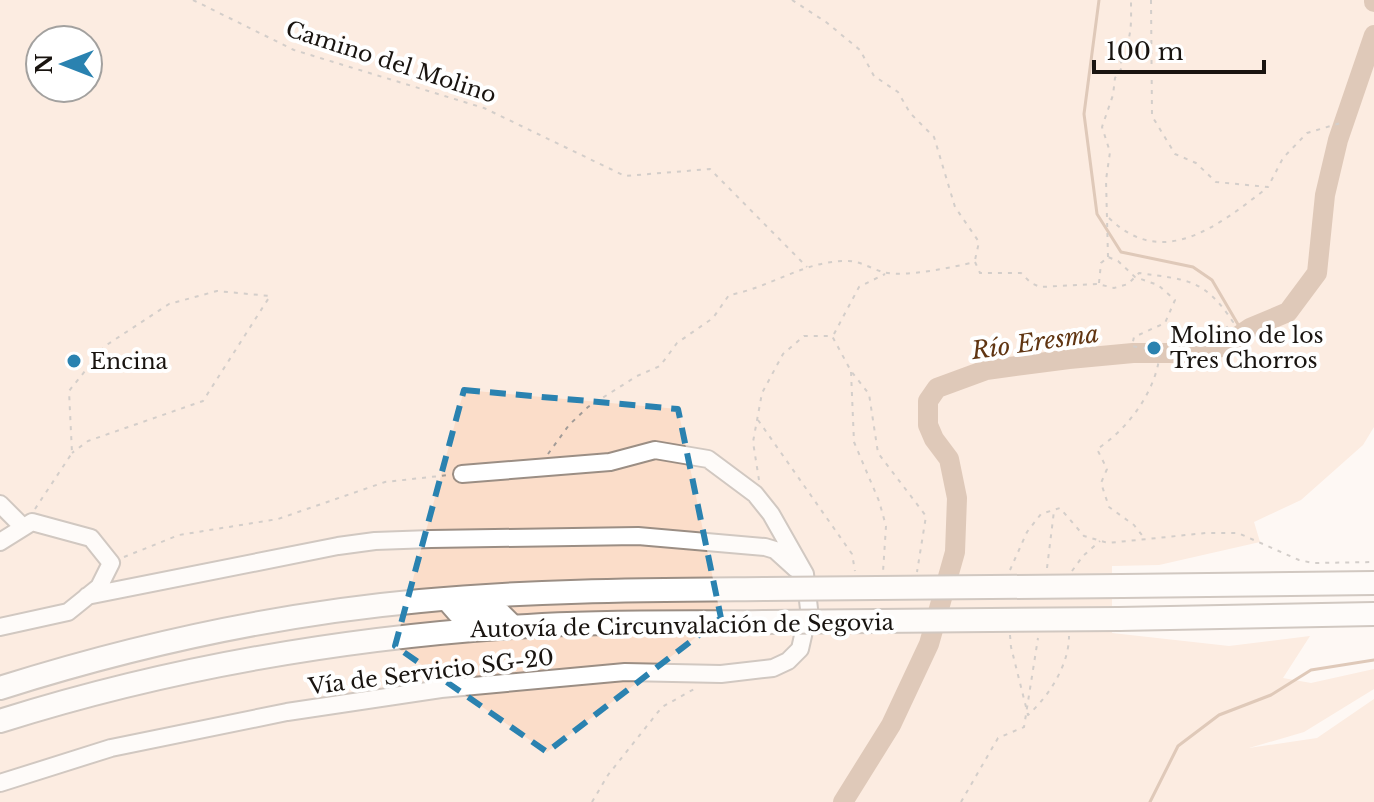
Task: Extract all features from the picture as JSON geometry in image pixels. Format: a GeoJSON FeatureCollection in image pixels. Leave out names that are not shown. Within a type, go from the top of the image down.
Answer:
{"type":"FeatureCollection","features":[{"type":"Feature","properties":{"kind":"highway","name":"Autovía de Circunvalación de Segovia"},"geometry":{"type":"LineString","coordinates":[[0,688],[94,660],[220,631],[335,611],[443,599],[527,593],[1374,583]]}},
{"type":"Feature","properties":{"kind":"highway","name":"Autovía de Circunvalación de Segovia"},"geometry":{"type":"LineString","coordinates":[[0,721],[124,685],[267,656],[360,641],[516,626],[1374,614]]}},
{"type":"Feature","properties":{"kind":"street","name":"Vía de Servicio SG-20"},"geometry":{"type":"LineString","coordinates":[[0,783],[111,748],[287,712],[400,694],[625,672],[721,674],[773,668],[788,661],[800,649],[809,609],[805,574],[755,494],[708,459],[655,450],[610,462],[462,474]]}},
{"type":"Feature","properties":{"kind":"street"},"geometry":{"type":"LineString","coordinates":[[0,504],[23,527]]}},
{"type":"Feature","properties":{"kind":"street"},"geometry":{"type":"LineString","coordinates":[[0,542],[32,522],[91,538],[111,563],[99,587],[68,612],[0,627]]}},
{"type":"Feature","properties":{"kind":"street"},"geometry":{"type":"LineString","coordinates":[[87,596],[338,546],[431,539],[638,536],[765,547],[784,557],[806,581]]}},
{"type":"Feature","properties":{"kind":"street"},"geometry":{"type":"LineString","coordinates":[[443,599],[457,615],[502,612],[516,626]]}},
{"type":"Feature","properties":{"kind":"path","name":"Camino del Molino"},"geometry":{"type":"LineString","coordinates":[[193,0],[294,50],[484,108],[625,176],[710,169],[808,268]]}},
{"type":"Feature","properties":{"kind":"path"},"geometry":{"type":"LineString","coordinates":[[792,0],[826,22],[860,50],[874,76],[898,92],[910,113],[934,137],[955,207],[979,242],[975,262],[980,273],[1021,273],[1040,287],[1098,284],[1114,288],[1128,284],[1139,273],[1191,281],[1219,301],[1233,322],[1220,333],[1160,345],[1160,363],[1149,389],[1110,441],[1097,449],[1107,469],[1101,483],[1109,507],[1134,525],[1145,539]]}},
{"type":"Feature","properties":{"kind":"path"},"geometry":{"type":"LineString","coordinates":[[1108,257],[1106,180],[1110,152],[1102,127],[1113,95],[1115,78],[1123,66],[1119,58],[1127,48],[1130,36],[1131,0]]}},
{"type":"Feature","properties":{"kind":"path"},"geometry":{"type":"LineString","coordinates":[[1151,0],[1152,116],[1175,154],[1196,163],[1216,182],[1268,187]]}},
{"type":"Feature","properties":{"kind":"path"},"geometry":{"type":"LineString","coordinates":[[1107,216],[1124,233],[1155,244],[1187,238],[1232,214],[1268,187],[1283,158],[1307,133],[1344,122]]}},
{"type":"Feature","properties":{"kind":"path"},"geometry":{"type":"LineString","coordinates":[[1098,284],[1101,263],[1108,257]]}},
{"type":"Feature","properties":{"kind":"path"},"geometry":{"type":"LineString","coordinates":[[1108,257],[1118,261],[1135,277],[1158,285],[1175,300],[1165,323],[1134,337],[1132,346],[1160,351]]}},
{"type":"Feature","properties":{"kind":"path"},"geometry":{"type":"LineString","coordinates":[[538,468],[569,425],[588,407],[637,376],[660,366],[677,343],[713,318],[729,295],[744,293],[808,268],[850,261],[886,274]]}},
{"type":"Feature","properties":{"kind":"path"},"geometry":{"type":"LineString","coordinates":[[832,336],[859,287],[886,274],[935,271],[975,262]]}},
{"type":"Feature","properties":{"kind":"path"},"geometry":{"type":"LineString","coordinates":[[23,527],[72,453],[88,441],[203,401],[270,296],[217,291],[169,304],[105,346],[69,391],[72,453]]}},
{"type":"Feature","properties":{"kind":"path"},"geometry":{"type":"LineString","coordinates":[[763,504],[753,442],[762,393],[783,354],[804,336],[832,336]]}},
{"type":"Feature","properties":{"kind":"path"},"geometry":{"type":"LineString","coordinates":[[832,336],[851,371],[869,394],[878,453],[926,516],[916,580]]}},
{"type":"Feature","properties":{"kind":"path"},"geometry":{"type":"LineString","coordinates":[[851,371],[854,442],[886,526],[883,573]]}},
{"type":"Feature","properties":{"kind":"path"},"geometry":{"type":"LineString","coordinates":[[758,419],[852,554],[857,582]]}},
{"type":"Feature","properties":{"kind":"path"},"geometry":{"type":"LineString","coordinates":[[111,563],[179,535],[278,519],[385,482],[462,474]]}},
{"type":"Feature","properties":{"kind":"path"},"geometry":{"type":"LineString","coordinates":[[1007,575],[1027,532],[1041,514],[1060,508],[1084,536],[1108,543],[1206,533],[1238,533],[1299,560],[1313,563],[1374,562]]}},
{"type":"Feature","properties":{"kind":"path"},"geometry":{"type":"LineString","coordinates":[[1010,633],[1028,715]]}},
{"type":"Feature","properties":{"kind":"path"},"geometry":{"type":"LineString","coordinates":[[592,802],[608,775],[662,707],[698,687]]}},
{"type":"Feature","properties":{"kind":"path"},"geometry":{"type":"LineString","coordinates":[[961,802],[998,738],[1024,727]]}},
{"type":"Feature","properties":{"kind":"highlighted area"},"geometry":{"type":"Polygon","coordinates":[[[464,390],[678,409],[721,618],[547,752],[395,646],[464,390]]]}},
{"type":"Feature","properties":{"kind":"shaded area"},"geometry":{"type":"Polygon","coordinates":[[[0,0],[1374,0],[1374,427],[1363,445],[1301,500],[1254,522],[1260,542],[1159,565],[1112,566],[1112,633],[1229,646],[1310,636],[1283,678],[1311,683],[1374,669],[1374,689],[1304,732],[1249,748],[1317,738],[1374,699],[1374,802],[0,802],[0,0]]]}},
{"type":"Feature","properties":{"kind":"waterway"},"geometry":{"type":"LineString","coordinates":[[1099,0],[1084,114],[1097,214],[1121,252],[1193,267],[1212,280],[1243,333]]}},
{"type":"Feature","properties":{"kind":"waterway","name":"Río Eresma"},"geometry":{"type":"LineString","coordinates":[[843,802],[891,725],[929,644],[955,552],[957,498],[949,459],[928,425],[928,401],[937,388],[986,370],[1133,353],[1192,353],[1222,347],[1250,328],[1288,312],[1317,273],[1325,195],[1338,140],[1374,35]]}},
{"type":"Feature","properties":{"kind":"waterway"},"geometry":{"type":"LineString","coordinates":[[1150,802],[1178,746],[1219,715],[1271,695],[1311,670],[1374,660]]}},
{"type":"Feature","properties":{"kind":"place","name":"Molino de los Tres Chorros"},"geometry":{"type":"Point","coordinates":[1154,348]}},
{"type":"Feature","properties":{"kind":"place","name":"Encina"},"geometry":{"type":"Point","coordinates":[74,361]}}]}
